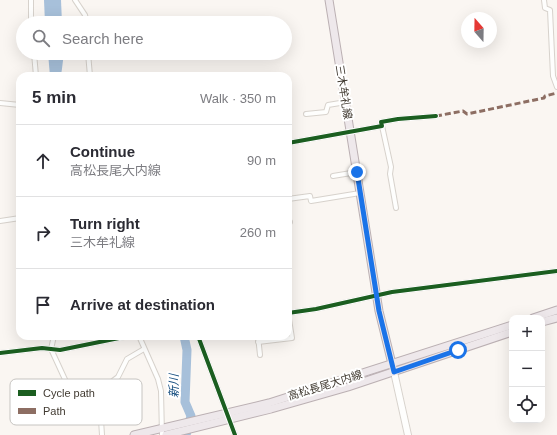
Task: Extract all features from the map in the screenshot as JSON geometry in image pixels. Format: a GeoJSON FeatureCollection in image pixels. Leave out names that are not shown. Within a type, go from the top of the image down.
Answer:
{"type":"FeatureCollection","features":[{"type":"Feature","properties":{"kind":"main road","name":"三木牟礼線"},"geometry":{"type":"LineString","coordinates":[[329,0],[376,295],[394,372]]}},
{"type":"Feature","properties":{"kind":"main road"},"geometry":{"type":"LineString","coordinates":[[542,315],[557,310]]}},
{"type":"Feature","properties":{"kind":"main road"},"geometry":{"type":"LineString","coordinates":[[545,321],[557,318]]}},
{"type":"Feature","properties":{"kind":"main road","name":"高松長尾大内線"},"geometry":{"type":"LineString","coordinates":[[229,416],[509,326]]}},
{"type":"Feature","properties":{"kind":"main road","name":"高松長尾大内線"},"geometry":{"type":"LineString","coordinates":[[134,435],[163,433],[174,429],[348,387],[509,333]]}},
{"type":"Feature","properties":{"kind":"street"},"geometry":{"type":"LineString","coordinates":[[31,16],[32,0]]}},
{"type":"Feature","properties":{"kind":"street"},"geometry":{"type":"LineString","coordinates":[[75,0],[85,16]]}},
{"type":"Feature","properties":{"kind":"street"},"geometry":{"type":"LineString","coordinates":[[544,0],[545,8],[550,10],[553,76],[557,87]]}},
{"type":"Feature","properties":{"kind":"street"},"geometry":{"type":"LineString","coordinates":[[35,60],[36,72]]}},
{"type":"Feature","properties":{"kind":"street"},"geometry":{"type":"LineString","coordinates":[[89,60],[90,72]]}},
{"type":"Feature","properties":{"kind":"street"},"geometry":{"type":"LineString","coordinates":[[306,114],[326,112],[328,105],[346,102]]}},
{"type":"Feature","properties":{"kind":"street"},"geometry":{"type":"LineString","coordinates":[[0,103],[16,105]]}},
{"type":"Feature","properties":{"kind":"street"},"geometry":{"type":"LineString","coordinates":[[396,208],[390,174],[391,167],[381,122],[436,116]]}},
{"type":"Feature","properties":{"kind":"street"},"geometry":{"type":"LineString","coordinates":[[292,142],[382,126]]}},
{"type":"Feature","properties":{"kind":"street"},"geometry":{"type":"LineString","coordinates":[[333,176],[357,172]]}},
{"type":"Feature","properties":{"kind":"street"},"geometry":{"type":"LineString","coordinates":[[292,198],[310,196],[311,201],[360,193]]}},
{"type":"Feature","properties":{"kind":"street"},"geometry":{"type":"LineString","coordinates":[[0,221],[16,219]]}},
{"type":"Feature","properties":{"kind":"street"},"geometry":{"type":"LineString","coordinates":[[292,312],[316,309],[376,295],[557,271]]}},
{"type":"Feature","properties":{"kind":"street"},"geometry":{"type":"LineString","coordinates":[[53,340],[51,349],[65,379]]}},
{"type":"Feature","properties":{"kind":"street"},"geometry":{"type":"LineString","coordinates":[[0,353],[42,348],[60,350],[90,346],[113,340]]}},
{"type":"Feature","properties":{"kind":"street"},"geometry":{"type":"LineString","coordinates":[[141,340],[158,379],[161,391],[163,433]]}},
{"type":"Feature","properties":{"kind":"street"},"geometry":{"type":"LineString","coordinates":[[200,340],[235,435]]}},
{"type":"Feature","properties":{"kind":"street"},"geometry":{"type":"LineString","coordinates":[[260,355],[258,342],[275,340]]}},
{"type":"Feature","properties":{"kind":"street"},"geometry":{"type":"LineString","coordinates":[[115,379],[118,377],[127,359],[144,349]]}},
{"type":"Feature","properties":{"kind":"street"},"geometry":{"type":"LineString","coordinates":[[394,372],[408,435]]}},
{"type":"Feature","properties":{"kind":"street"},"geometry":{"type":"LineString","coordinates":[[101,425],[102,435]]}},
{"type":"Feature","properties":{"kind":"water"},"geometry":{"type":"Polygon","coordinates":[[[44,0],[61,0],[62,16],[45,16],[44,0]]]}},
{"type":"Feature","properties":{"kind":"water"},"geometry":{"type":"Polygon","coordinates":[[[49,60],[63,60],[62,72],[50,72],[49,60]]]}},
{"type":"Feature","properties":{"kind":"waterway","name":"新川"},"geometry":{"type":"LineString","coordinates":[[185,340],[187,350],[185,402],[191,416],[186,435]]}},
{"type":"Feature","properties":{"kind":"marked path"},"geometry":{"type":"LineString","coordinates":[[436,116],[463,111],[467,114],[544,98],[545,96],[557,93]]}},
{"type":"Feature","properties":{"kind":"cycle path"},"geometry":{"type":"LineString","coordinates":[[292,142],[382,126],[381,122],[436,116]]}},
{"type":"Feature","properties":{"kind":"cycle path"},"geometry":{"type":"LineString","coordinates":[[292,312],[316,309],[392,292],[557,271]]}},
{"type":"Feature","properties":{"kind":"cycle path"},"geometry":{"type":"LineString","coordinates":[[0,353],[42,348],[60,350],[109,340]]}},
{"type":"Feature","properties":{"kind":"cycle path"},"geometry":{"type":"LineString","coordinates":[[199,340],[235,435]]}},
{"type":"Feature","properties":{"kind":"route"},"geometry":{"type":"LineString","coordinates":[[357,172],[379,311],[394,372],[458,350]]}}]}
